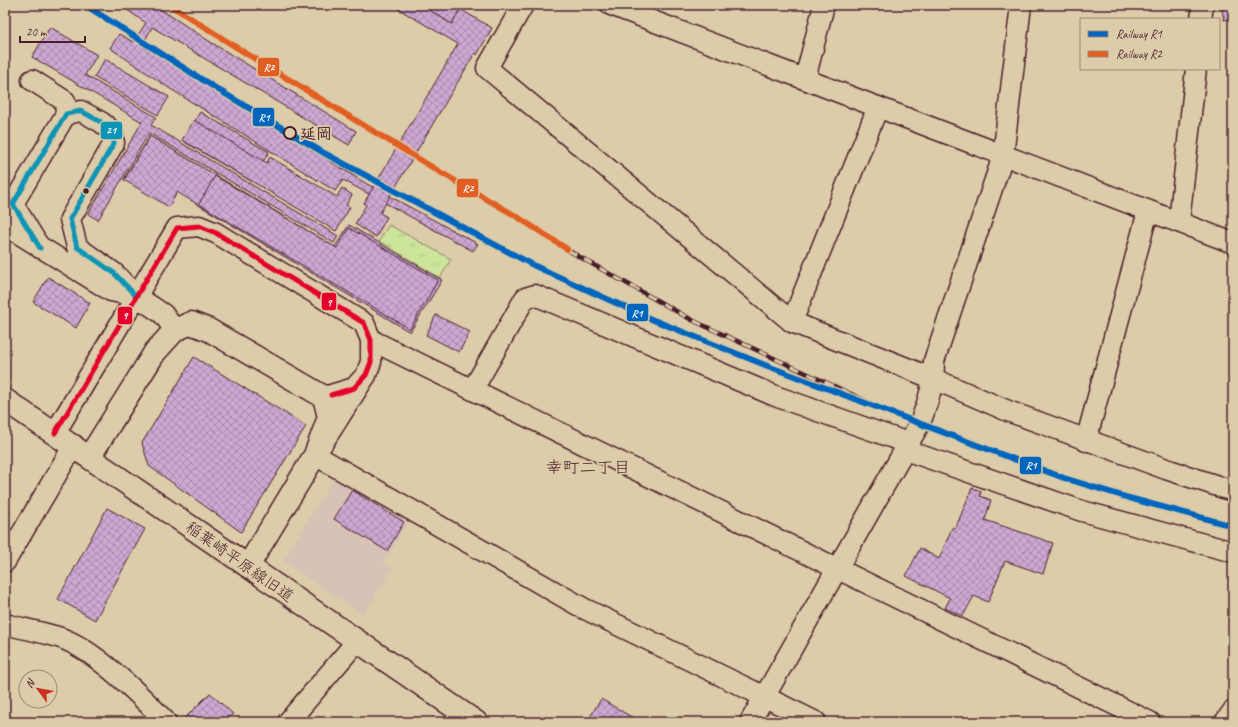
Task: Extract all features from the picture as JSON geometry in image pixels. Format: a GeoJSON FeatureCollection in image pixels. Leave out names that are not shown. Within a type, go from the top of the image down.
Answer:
{"type":"FeatureCollection","features":[{"type":"Feature","properties":{"kind":"street"},"geometry":{"type":"LineString","coordinates":[[524,5],[487,68],[792,322],[934,379],[1008,411],[1086,441],[1233,491]]}},
{"type":"Feature","properties":{"kind":"street"},"geometry":{"type":"LineString","coordinates":[[611,5],[1233,243]]}},
{"type":"Feature","properties":{"kind":"street"},"geometry":{"type":"LineString","coordinates":[[805,79],[824,5]]}},
{"type":"Feature","properties":{"kind":"street"},"geometry":{"type":"LineString","coordinates":[[750,722],[920,423],[930,399],[934,379],[934,361],[1003,156],[1021,5]]}},
{"type":"Feature","properties":{"kind":"street"},"geometry":{"type":"LineString","coordinates":[[1201,18],[1203,5]]}},
{"type":"Feature","properties":{"kind":"street"},"geometry":{"type":"LineString","coordinates":[[1179,222],[1196,70]]}},
{"type":"Feature","properties":{"kind":"street"},"geometry":{"type":"LineString","coordinates":[[32,80],[65,101],[66,114],[9,205],[40,248]]}},
{"type":"Feature","properties":{"kind":"street"},"geometry":{"type":"LineString","coordinates":[[792,322],[878,107]]}},
{"type":"Feature","properties":{"kind":"street"},"geometry":{"type":"LineString","coordinates":[[66,114],[81,110],[101,122],[112,131],[114,143],[70,219],[77,247],[114,273],[136,296],[163,314],[175,330]]}},
{"type":"Feature","properties":{"kind":"street"},"geometry":{"type":"LineString","coordinates":[[1086,441],[1148,211]]}},
{"type":"Feature","properties":{"kind":"street"},"geometry":{"type":"LineString","coordinates":[[5,225],[111,291],[136,296]]}},
{"type":"Feature","properties":{"kind":"street"},"geometry":{"type":"LineString","coordinates":[[56,433],[177,228],[199,226],[216,233],[364,323],[371,340],[371,362],[366,375],[315,455],[248,566]]}},
{"type":"Feature","properties":{"kind":"street"},"geometry":{"type":"LineString","coordinates":[[473,389],[525,298],[535,295],[778,397],[1082,512],[1233,552]]}},
{"type":"Feature","properties":{"kind":"street"},"geometry":{"type":"LineString","coordinates":[[5,562],[82,451],[155,352],[175,330],[191,323],[209,330],[324,398],[329,417],[315,455]]}},
{"type":"Feature","properties":{"kind":"street"},"geometry":{"type":"LineString","coordinates":[[371,340],[1150,722]]}},
{"type":"Feature","properties":{"kind":"street"},"geometry":{"type":"LineString","coordinates":[[324,398],[354,388],[366,375]]}},
{"type":"Feature","properties":{"kind":"street","name":"稲葉崎平原線旧道"},"geometry":{"type":"LineString","coordinates":[[5,400],[56,433],[476,722]]}},
{"type":"Feature","properties":{"kind":"street"},"geometry":{"type":"LineString","coordinates":[[315,455],[583,608],[816,722]]}},
{"type":"Feature","properties":{"kind":"street"},"geometry":{"type":"LineString","coordinates":[[5,624],[62,638],[88,651],[149,704],[166,722]]}},
{"type":"Feature","properties":{"kind":"street"},"geometry":{"type":"LineString","coordinates":[[288,722],[357,641]]}},
{"type":"Feature","properties":{"kind":"street"},"geometry":{"type":"LineString","coordinates":[[1225,722],[1233,711]]}},
{"type":"Feature","properties":{"kind":"shaded area"},"geometry":{"type":"Polygon","coordinates":[[[335,477],[409,521],[383,563],[393,569],[363,615],[283,561],[335,477]]]}},
{"type":"Feature","properties":{"kind":"green space"},"geometry":{"type":"Polygon","coordinates":[[[389,225],[451,259],[440,278],[379,241],[389,225]]]}},
{"type":"Feature","properties":{"kind":"building"},"geometry":{"type":"Polygon","coordinates":[[[120,5],[154,5],[212,43],[356,131],[349,145],[152,27],[142,46],[367,184],[478,244],[473,251],[343,180],[335,191],[169,88],[110,48],[119,34],[133,42],[146,23],[120,5]]]}},
{"type":"Feature","properties":{"kind":"building"},"geometry":{"type":"Polygon","coordinates":[[[396,5],[421,5],[452,24],[460,9],[492,28],[477,55],[475,53],[380,213],[387,217],[376,237],[355,224],[366,205],[364,203],[458,44],[395,7],[396,5]]]}},
{"type":"Feature","properties":{"kind":"building"},"geometry":{"type":"Polygon","coordinates":[[[421,5],[454,5],[460,9],[452,24],[421,5]]]}},
{"type":"Feature","properties":{"kind":"building"},"geometry":{"type":"Polygon","coordinates":[[[1221,5],[1233,5],[1233,18],[1224,20],[1221,5]]]}},
{"type":"Feature","properties":{"kind":"building"},"geometry":{"type":"Polygon","coordinates":[[[50,27],[97,55],[85,75],[156,117],[151,125],[338,236],[334,243],[149,133],[98,220],[88,214],[142,122],[32,57],[50,27]]]}},
{"type":"Feature","properties":{"kind":"building"},"geometry":{"type":"Polygon","coordinates":[[[105,59],[169,97],[158,115],[94,77],[105,59]]]}},
{"type":"Feature","properties":{"kind":"building"},"geometry":{"type":"Polygon","coordinates":[[[200,112],[269,152],[251,181],[183,141],[200,112]]]}},
{"type":"Feature","properties":{"kind":"building"},"geometry":{"type":"Polygon","coordinates":[[[194,120],[267,163],[270,157],[337,197],[342,188],[352,195],[346,205],[350,207],[336,231],[182,140],[194,120]]]}},
{"type":"Feature","properties":{"kind":"building"},"geometry":{"type":"Polygon","coordinates":[[[150,136],[195,163],[169,206],[124,179],[150,136]]]}},
{"type":"Feature","properties":{"kind":"building"},"geometry":{"type":"Polygon","coordinates":[[[150,136],[335,247],[349,225],[442,280],[410,332],[177,192],[169,207],[124,180],[150,136]]]}},
{"type":"Feature","properties":{"kind":"building"},"geometry":{"type":"Polygon","coordinates":[[[215,176],[337,248],[349,228],[438,280],[410,329],[199,204],[215,176]]]}},
{"type":"Feature","properties":{"kind":"building"},"geometry":{"type":"Polygon","coordinates":[[[48,277],[90,303],[76,328],[33,302],[48,277]]]}},
{"type":"Feature","properties":{"kind":"building"},"geometry":{"type":"Polygon","coordinates":[[[436,315],[470,332],[459,352],[426,335],[436,315]]]}},
{"type":"Feature","properties":{"kind":"building"},"geometry":{"type":"Polygon","coordinates":[[[194,357],[306,426],[241,532],[149,466],[142,443],[194,357]]]}},
{"type":"Feature","properties":{"kind":"building"},"geometry":{"type":"Polygon","coordinates":[[[972,488],[981,491],[980,496],[991,500],[985,520],[1053,543],[1043,574],[1005,561],[988,602],[974,596],[963,616],[945,608],[950,598],[906,576],[920,548],[939,559],[952,528],[956,527],[972,488]]]}},
{"type":"Feature","properties":{"kind":"building"},"geometry":{"type":"Polygon","coordinates":[[[352,490],[404,522],[387,551],[334,519],[352,490]]]}},
{"type":"Feature","properties":{"kind":"building"},"geometry":{"type":"Polygon","coordinates":[[[107,508],[145,529],[95,620],[58,599],[107,508]]]}},
{"type":"Feature","properties":{"kind":"building"},"geometry":{"type":"Polygon","coordinates":[[[210,693],[233,714],[224,722],[181,722],[210,693]]]}},
{"type":"Feature","properties":{"kind":"building"},"geometry":{"type":"Polygon","coordinates":[[[601,699],[640,722],[587,722],[601,699]]]}},
{"type":"Feature","properties":{"kind":"railway"},"geometry":{"type":"LineString","coordinates":[[170,5],[440,172],[516,216],[557,244],[601,269],[692,320],[877,406]]}},
{"type":"Feature","properties":{"kind":"rail line","name":"R1"},"geometry":{"type":"LineString","coordinates":[[85,5],[217,89],[324,153],[535,266],[651,319],[765,365],[1064,478],[1129,498],[1233,526]]}},
{"type":"Feature","properties":{"kind":"rail line","name":"R2"},"geometry":{"type":"LineString","coordinates":[[170,5],[440,172],[516,216],[567,249]]}},
{"type":"Feature","properties":{"kind":"transit line","name":"21"},"geometry":{"type":"LineString","coordinates":[[40,248],[13,204],[66,114],[81,111],[101,122],[112,131],[114,143],[70,219],[77,247],[114,273],[136,296]]}},
{"type":"Feature","properties":{"kind":"transit line","name":"9"},"geometry":{"type":"LineString","coordinates":[[55,433],[177,228],[199,226],[216,233],[364,323],[371,340],[371,362],[366,375],[354,388],[331,395]]}},
{"type":"Feature","properties":{"kind":"place","name":"延岡"},"geometry":{"type":"Point","coordinates":[290,133]}},
{"type":"Feature","properties":{"kind":"district","name":"幸町二丁目"},"geometry":{"type":"Point","coordinates":[588,467]}}]}
